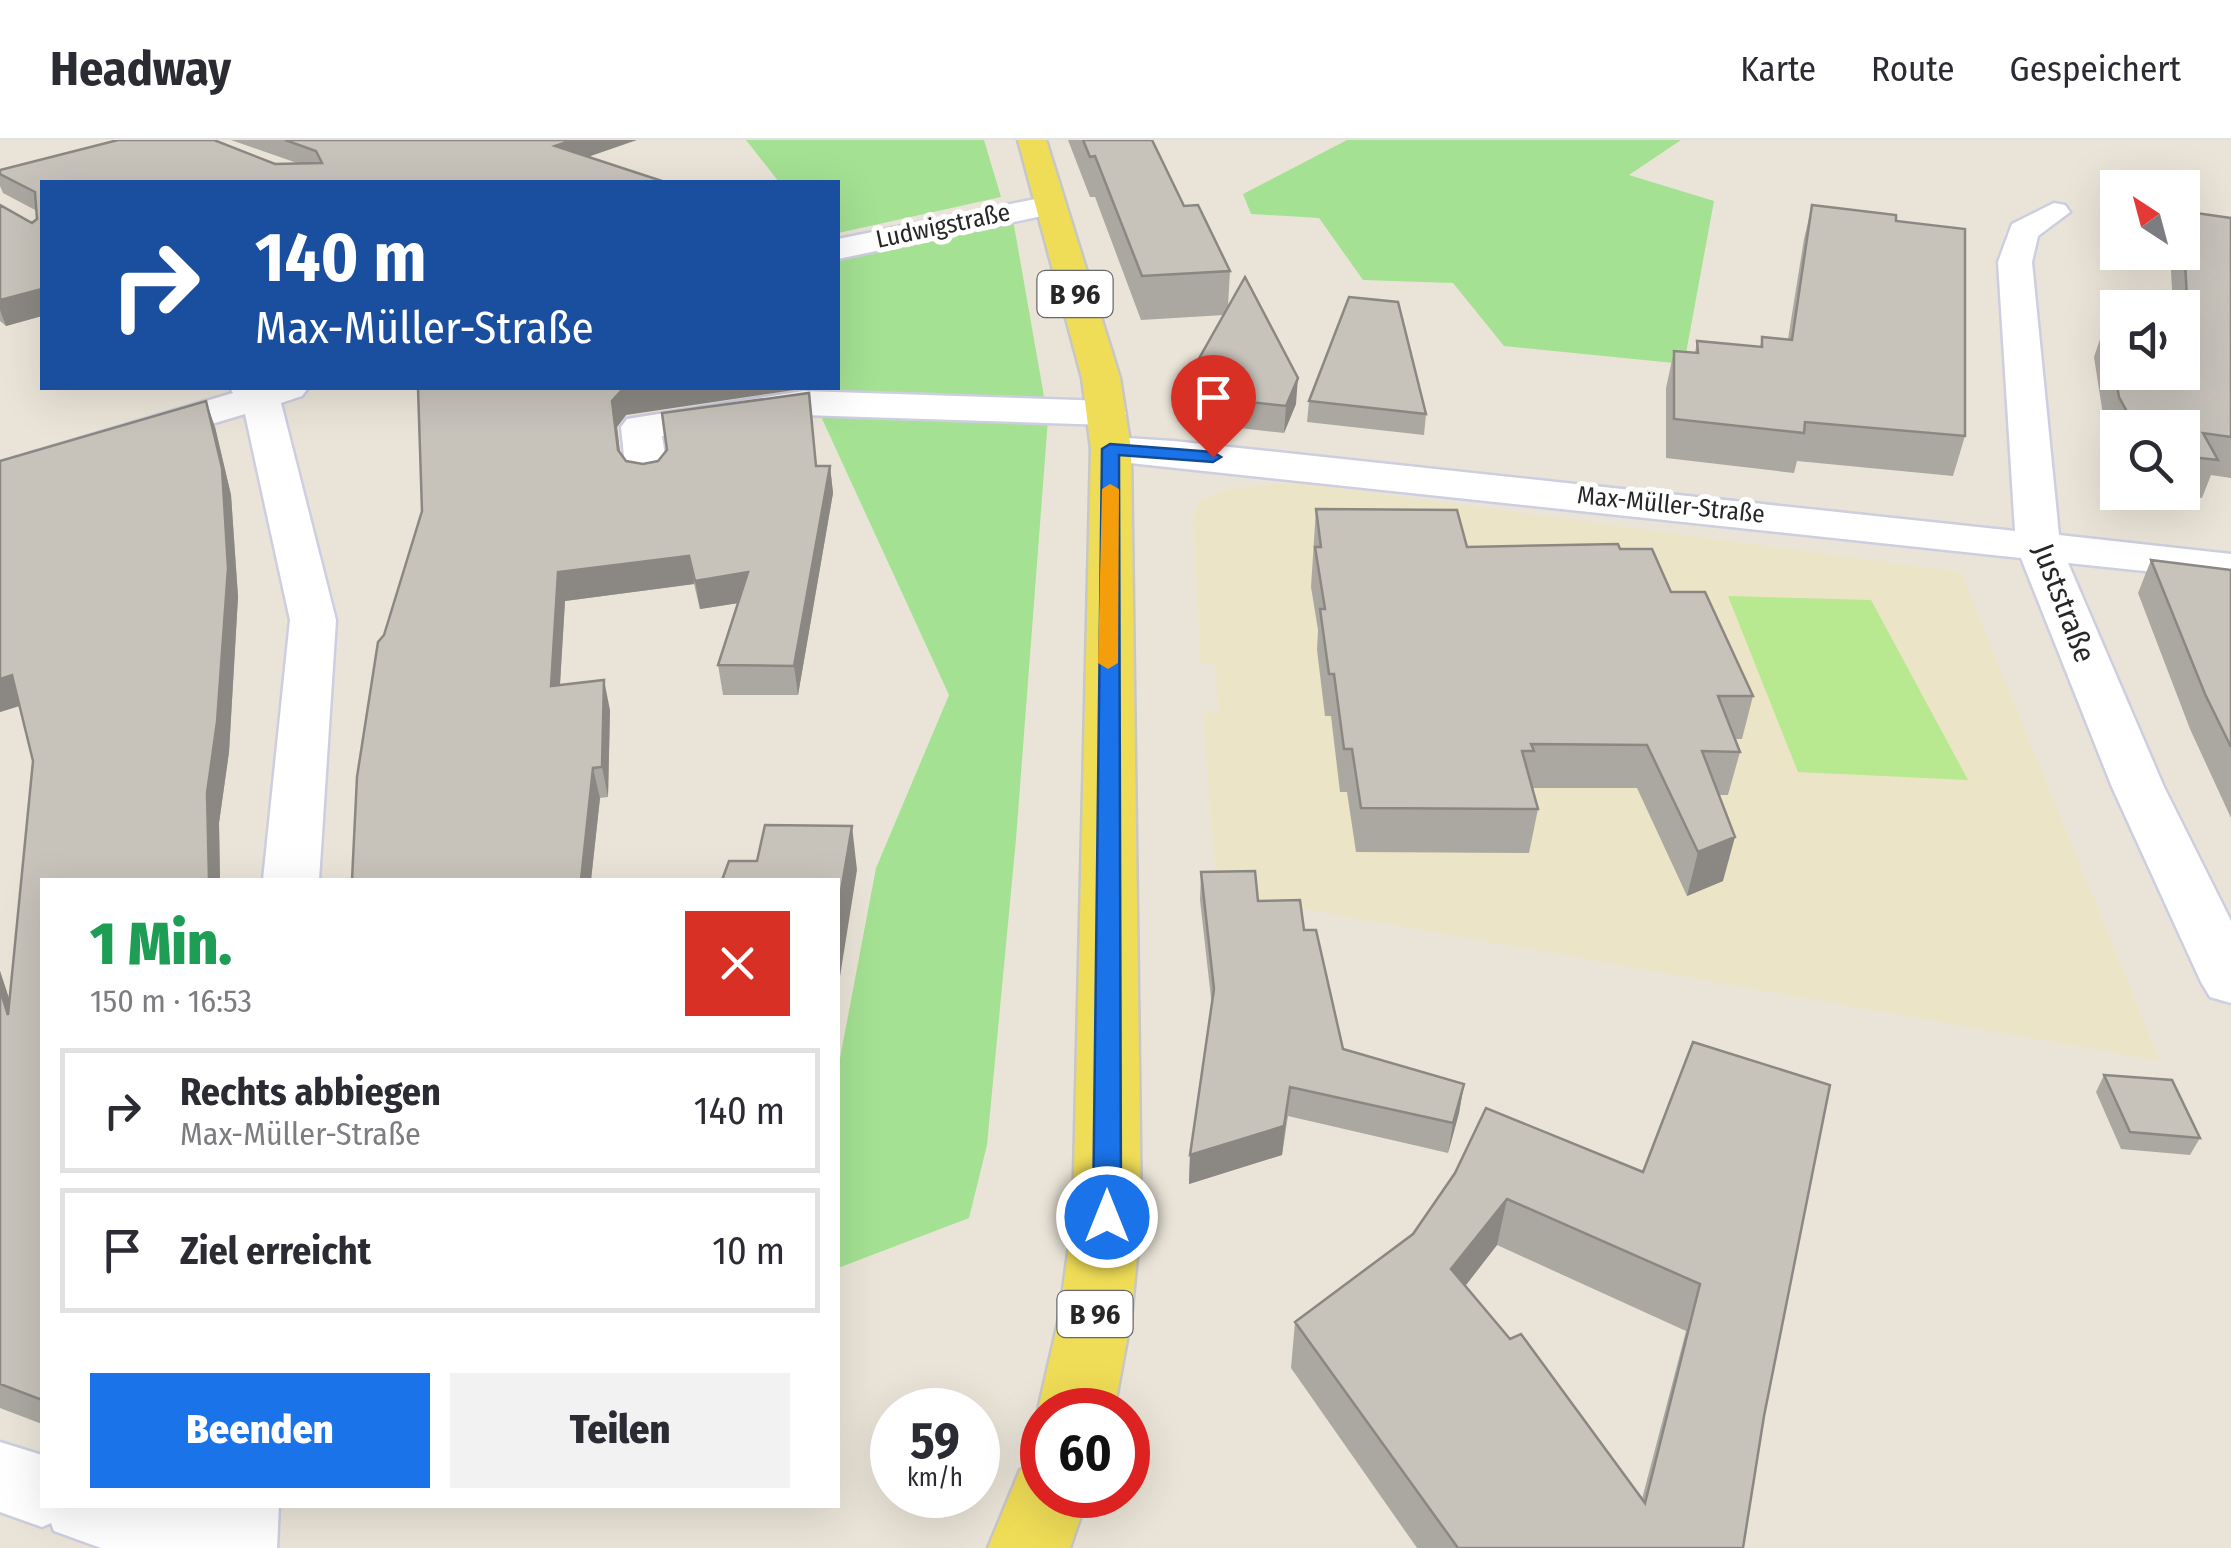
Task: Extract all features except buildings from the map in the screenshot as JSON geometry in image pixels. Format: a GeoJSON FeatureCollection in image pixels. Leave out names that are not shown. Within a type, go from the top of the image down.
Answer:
{"type":"FeatureCollection","features":[{"type":"Feature","properties":{"kind":"main road","name":"B 96"},"geometry":{"type":"LineString","coordinates":[[1032,140],[1109,431],[1107,1217],[1095,1318],[1081,1388]]}},
{"type":"Feature","properties":{"kind":"main road"},"geometry":{"type":"LineString","coordinates":[[1029,1548],[1040,1518]]}},
{"type":"Feature","properties":{"kind":"street","name":"Ludwigstraße"},"geometry":{"type":"LineString","coordinates":[[840,249],[1050,205]]}},
{"type":"Feature","properties":{"kind":"street","name":"Juststraße"},"geometry":{"type":"LineString","coordinates":[[2054,212],[2023,231],[2016,262],[2038,544],[2138,787],[2231,982]]}},
{"type":"Feature","properties":{"kind":"street"},"geometry":{"type":"LineString","coordinates":[[0,475],[267,390],[313,620],[291,878]]}},
{"type":"Feature","properties":{"kind":"street","name":"Max-Müller-Straße"},"geometry":{"type":"LineString","coordinates":[[648,475],[641,427],[803,403],[1109,431],[2231,566]]}},
{"type":"Feature","properties":{"kind":"street"},"geometry":{"type":"LineString","coordinates":[[0,1477],[40,1491]]}},
{"type":"Feature","properties":{"kind":"street"},"geometry":{"type":"LineString","coordinates":[[91,1508],[208,1548]]}},
{"type":"Feature","properties":{"kind":"street"},"geometry":{"type":"LineString","coordinates":[[236,1548],[239,1508]]}},
{"type":"Feature","properties":{"kind":"shaded area"},"geometry":{"type":"Polygon","coordinates":[[[1292,482],[1961,572],[2160,1061],[1253,900],[1218,900],[1202,713],[1219,711],[1215,664],[1201,664],[1193,519],[1200,500],[1227,490],[1292,482]]]}},
{"type":"Feature","properties":{"kind":"green space"},"geometry":{"type":"Polygon","coordinates":[[[746,140],[984,140],[1001,197],[840,233],[840,180],[777,180],[746,140]]]}},
{"type":"Feature","properties":{"kind":"green space"},"geometry":{"type":"Polygon","coordinates":[[[1347,140],[1681,140],[1629,175],[1714,201],[1684,364],[1504,346],[1453,283],[1363,280],[1319,218],[1251,214],[1243,194],[1347,140]]]}},
{"type":"Feature","properties":{"kind":"green space"},"geometry":{"type":"Polygon","coordinates":[[[1012,214],[1048,419],[1016,839],[987,1145],[969,1218],[840,1267],[840,1058],[876,868],[949,695],[818,410],[820,390],[840,390],[840,253],[1012,214]]]}},
{"type":"Feature","properties":{"kind":"green space"},"geometry":{"type":"Polygon","coordinates":[[[1728,596],[1871,600],[1968,780],[1798,772],[1728,596]]]}},
{"type":"Feature","properties":{"kind":"slow traffic"},"geometry":{"type":"LineString","coordinates":[[1108,663],[1110,489]]}},
{"type":"Feature","properties":{"kind":"route"},"geometry":{"type":"LineString","coordinates":[[1107,1217],[1110,449],[1213,457]]}}]}
